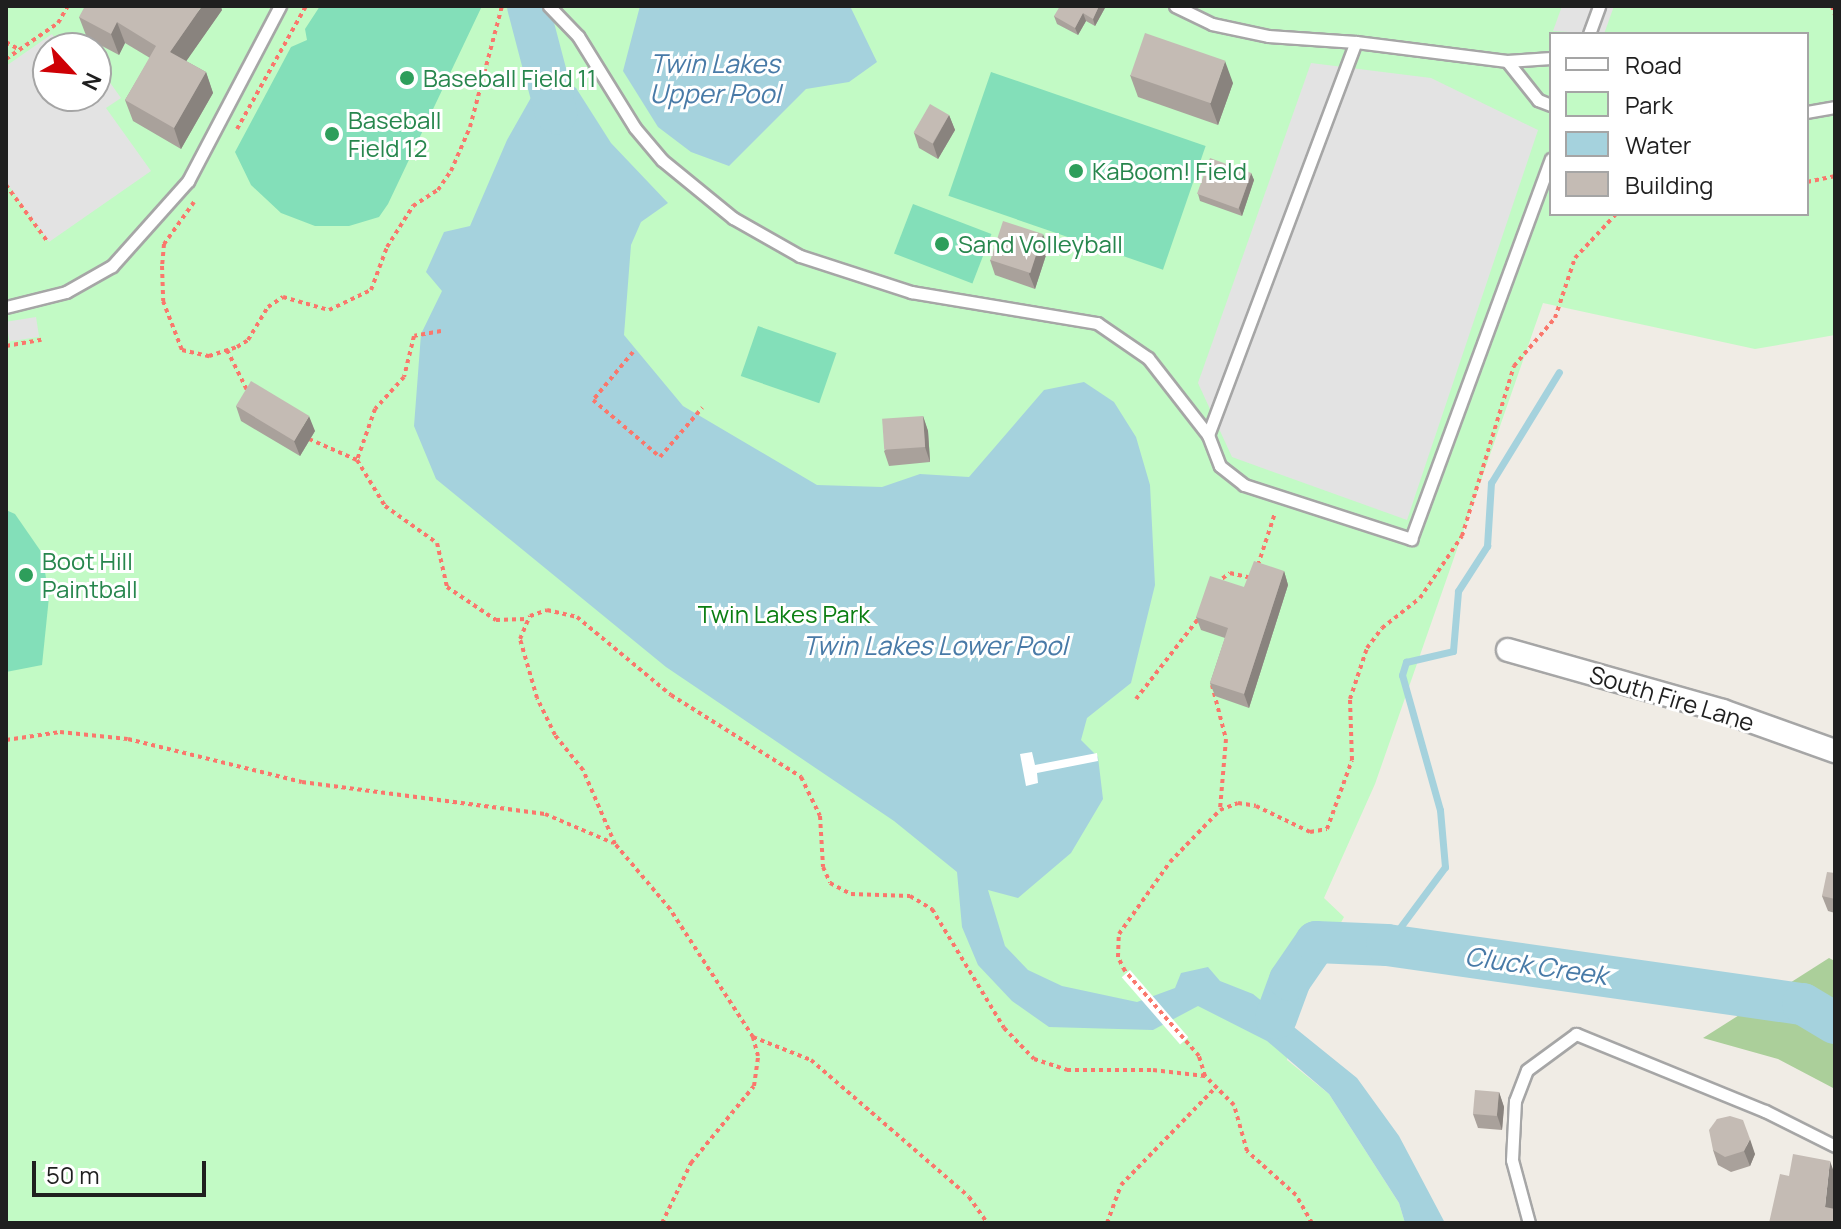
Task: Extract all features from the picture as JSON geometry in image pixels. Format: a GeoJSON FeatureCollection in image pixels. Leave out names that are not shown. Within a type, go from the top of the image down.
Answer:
{"type":"FeatureCollection","features":[{"type":"Feature","properties":{"kind":"street","name":"South Fire Lane"},"geometry":{"type":"LineString","coordinates":[[1508,650],[1723,711],[1835,751]]}},
{"type":"Feature","properties":{"kind":"lane"},"geometry":{"type":"LineString","coordinates":[[6,307],[66,292],[112,266],[188,181],[280,6]]}},
{"type":"Feature","properties":{"kind":"lane"},"geometry":{"type":"LineString","coordinates":[[549,6],[578,36],[635,128],[662,160],[733,218],[800,256],[911,292],[1097,323],[1148,358],[1208,435],[1220,466],[1244,485],[1411,539],[1549,164]]}},
{"type":"Feature","properties":{"kind":"lane"},"geometry":{"type":"LineString","coordinates":[[1175,6],[1212,24],[1268,36],[1356,42],[1507,61],[1549,58]]}},
{"type":"Feature","properties":{"kind":"lane"},"geometry":{"type":"LineString","coordinates":[[1590,32],[1599,6]]}},
{"type":"Feature","properties":{"kind":"lane"},"geometry":{"type":"LineString","coordinates":[[1208,435],[1356,42]]}},
{"type":"Feature","properties":{"kind":"lane"},"geometry":{"type":"LineString","coordinates":[[1507,61],[1538,100],[1549,104]]}},
{"type":"Feature","properties":{"kind":"lane"},"geometry":{"type":"LineString","coordinates":[[1809,112],[1835,107]]}},
{"type":"Feature","properties":{"kind":"lane"},"geometry":{"type":"LineString","coordinates":[[1529,1223],[1512,1160],[1515,1101],[1527,1070],[1576,1034],[1765,1111],[1835,1146]]}},
{"type":"Feature","properties":{"kind":"path"},"geometry":{"type":"LineString","coordinates":[[6,59],[58,23],[68,6]]}},
{"type":"Feature","properties":{"kind":"path"},"geometry":{"type":"LineString","coordinates":[[235,133],[306,6]]}},
{"type":"Feature","properties":{"kind":"path"},"geometry":{"type":"LineString","coordinates":[[195,200],[164,244],[163,301],[182,350],[209,356],[248,340],[268,307],[283,297],[329,310],[371,290],[387,247],[413,206],[438,190],[451,171],[470,127],[502,6]]}},
{"type":"Feature","properties":{"kind":"path"},"geometry":{"type":"LineString","coordinates":[[1832,6],[1835,15]]}},
{"type":"Feature","properties":{"kind":"path"},"geometry":{"type":"LineString","coordinates":[[6,42],[20,50]]}},
{"type":"Feature","properties":{"kind":"path"},"geometry":{"type":"LineString","coordinates":[[1809,182],[1835,176]]}},
{"type":"Feature","properties":{"kind":"path"},"geometry":{"type":"LineString","coordinates":[[6,185],[47,241]]}},
{"type":"Feature","properties":{"kind":"path"},"geometry":{"type":"LineString","coordinates":[[1312,1223],[1296,1195],[1247,1151],[1234,1105],[1205,1076],[1199,1056],[1186,1039],[1125,971],[1118,957],[1119,934],[1170,862],[1220,810],[1238,803],[1256,806],[1310,832],[1327,829],[1352,760],[1350,699],[1367,648],[1382,628],[1420,598],[1462,536],[1481,462],[1514,366],[1555,318],[1575,258],[1614,216]]}},
{"type":"Feature","properties":{"kind":"path"},"geometry":{"type":"LineString","coordinates":[[357,460],[375,409],[404,377],[414,336],[441,331]]}},
{"type":"Feature","properties":{"kind":"path"},"geometry":{"type":"LineString","coordinates":[[6,346],[41,340]]}},
{"type":"Feature","properties":{"kind":"path"},"geometry":{"type":"LineString","coordinates":[[227,350],[254,401]]}},
{"type":"Feature","properties":{"kind":"path"},"geometry":{"type":"LineString","coordinates":[[633,352],[593,400],[660,457],[702,408]]}},
{"type":"Feature","properties":{"kind":"path"},"geometry":{"type":"LineString","coordinates":[[309,439],[357,460],[385,506],[437,543],[447,587],[496,620],[528,619],[547,610],[577,617],[671,695],[801,777],[820,816],[823,867],[830,883],[851,894],[910,896],[932,909],[1004,1028],[1034,1059],[1067,1070],[1153,1070],[1205,1076]]}},
{"type":"Feature","properties":{"kind":"path"},"geometry":{"type":"LineString","coordinates":[[1248,592],[1280,499]]}},
{"type":"Feature","properties":{"kind":"path"},"geometry":{"type":"LineString","coordinates":[[1212,592],[1219,578],[1230,573],[1253,578]]}},
{"type":"Feature","properties":{"kind":"path"},"geometry":{"type":"LineString","coordinates":[[1136,699],[1191,634],[1205,606]]}},
{"type":"Feature","properties":{"kind":"path"},"geometry":{"type":"LineString","coordinates":[[528,619],[520,639],[537,698],[555,735],[583,770],[615,844],[670,909],[753,1037],[758,1056],[754,1086],[691,1163],[662,1223]]}},
{"type":"Feature","properties":{"kind":"path"},"geometry":{"type":"LineString","coordinates":[[1216,671],[1213,697],[1226,739],[1220,810]]}},
{"type":"Feature","properties":{"kind":"path"},"geometry":{"type":"LineString","coordinates":[[6,740],[60,732],[128,739],[302,782],[545,814],[615,844]]}},
{"type":"Feature","properties":{"kind":"path"},"geometry":{"type":"LineString","coordinates":[[753,1037],[811,1060],[969,1197],[987,1223]]}},
{"type":"Feature","properties":{"kind":"path"},"geometry":{"type":"LineString","coordinates":[[1107,1223],[1121,1185],[1216,1087]]}},
{"type":"Feature","properties":{"kind":"green space","name":"Twin Lakes Park"},"geometry":{"type":"Polygon","coordinates":[[[6,6],[1835,6],[1835,335],[1755,349],[1543,303],[1375,784],[1324,898],[1344,917],[1286,1023],[1287,1060],[1329,1094],[1399,1203],[1405,1223],[6,1223],[6,6]]]}},
{"type":"Feature","properties":{"kind":"green space","name":"Baseball Field 12"},"geometry":{"type":"Polygon","coordinates":[[[320,6],[482,6],[388,204],[379,217],[349,226],[315,226],[281,213],[251,185],[235,152],[291,47],[307,40],[305,29],[320,6]]]}},
{"type":"Feature","properties":{"kind":"green space","name":"KaBoom! Field"},"geometry":{"type":"Polygon","coordinates":[[[991,72],[1206,146],[1163,270],[948,196],[991,72]]]}},
{"type":"Feature","properties":{"kind":"green space","name":"Sand Volleyball"},"geometry":{"type":"Polygon","coordinates":[[[913,204],[991,234],[972,284],[894,253],[913,204]]]}},
{"type":"Feature","properties":{"kind":"green space"},"geometry":{"type":"Polygon","coordinates":[[[758,326],[836,353],[819,403],[741,376],[758,326]]]}},
{"type":"Feature","properties":{"kind":"green space","name":"Boot Hill Paintball"},"geometry":{"type":"Polygon","coordinates":[[[6,510],[15,514],[42,553],[49,597],[42,665],[6,672],[6,510]]]}},
{"type":"Feature","properties":{"kind":"green space"},"geometry":{"type":"Polygon","coordinates":[[[1829,958],[1835,961],[1835,1089],[1778,1059],[1703,1038],[1829,958]]]}},
{"type":"Feature","properties":{"kind":"shaded area"},"geometry":{"type":"Polygon","coordinates":[[[1562,6],[1614,6],[1605,32],[1553,31],[1562,6]]]}},
{"type":"Feature","properties":{"kind":"shaded area"},"geometry":{"type":"Polygon","coordinates":[[[32,48],[32,112],[109,112],[151,171],[49,242],[6,182],[6,66],[32,48]]]}},
{"type":"Feature","properties":{"kind":"shaded area"},"geometry":{"type":"Polygon","coordinates":[[[1311,63],[1431,78],[1538,130],[1407,520],[1232,457],[1198,383],[1311,63]]]}},
{"type":"Feature","properties":{"kind":"shaded area"},"geometry":{"type":"Polygon","coordinates":[[[112,85],[121,98],[112,104],[112,85]]]}},
{"type":"Feature","properties":{"kind":"shaded area"},"geometry":{"type":"Polygon","coordinates":[[[36,317],[39,337],[9,341],[6,322],[36,317]]]}},
{"type":"Feature","properties":{"kind":"water","name":"Twin Lakes Upper Pool"},"geometry":{"type":"Polygon","coordinates":[[[640,6],[850,6],[877,62],[849,82],[806,89],[729,166],[691,152],[658,127],[623,71],[640,6]]]}},
{"type":"Feature","properties":{"kind":"water","name":"Twin Lakes Lower Pool"},"geometry":{"type":"Polygon","coordinates":[[[534,57],[561,65],[558,76],[576,88],[611,143],[668,203],[641,222],[631,245],[624,335],[683,406],[817,485],[882,487],[920,474],[969,477],[1044,390],[1084,382],[1114,402],[1136,437],[1150,485],[1155,585],[1131,683],[1087,718],[1081,740],[1098,757],[1103,799],[1071,853],[1018,898],[988,890],[1005,946],[1028,970],[1062,986],[1137,1002],[1175,988],[1181,973],[1208,967],[1220,981],[1253,994],[1357,1078],[1399,1136],[1445,1223],[1405,1223],[1399,1203],[1329,1094],[1267,1041],[1198,1006],[1153,1030],[1049,1027],[1012,1001],[978,965],[962,927],[957,872],[894,821],[666,667],[436,479],[414,426],[421,334],[442,291],[426,272],[444,232],[470,226],[507,140],[537,87],[534,57]]]}},
{"type":"Feature","properties":{"kind":"pier"},"geometry":{"type":"Polygon","coordinates":[[[1032,752],[1035,765],[1097,753],[1098,761],[1037,773],[1038,783],[1026,786],[1020,754],[1032,752]]]}},
{"type":"Feature","properties":{"kind":"pier"},"geometry":{"type":"Polygon","coordinates":[[[1130,970],[1188,1037],[1180,1044],[1122,977],[1130,970]]]}},
{"type":"Feature","properties":{"kind":"building"},"geometry":{"type":"Polygon","coordinates":[[[85,6],[202,6],[170,52],[206,72],[174,128],[125,100],[156,46],[117,22],[112,32],[107,32],[79,17],[85,6]]]}},
{"type":"Feature","properties":{"kind":"building"},"geometry":{"type":"Polygon","coordinates":[[[1060,6],[1099,6],[1093,19],[1083,13],[1075,28],[1054,16],[1060,6]]]}},
{"type":"Feature","properties":{"kind":"building"},"geometry":{"type":"Polygon","coordinates":[[[1145,33],[1225,61],[1211,103],[1130,76],[1145,33]]]}},
{"type":"Feature","properties":{"kind":"building"},"geometry":{"type":"Polygon","coordinates":[[[930,104],[949,115],[933,144],[914,133],[930,104]]]}},
{"type":"Feature","properties":{"kind":"building"},"geometry":{"type":"Polygon","coordinates":[[[1210,158],[1251,173],[1238,209],[1197,194],[1210,158]]]}},
{"type":"Feature","properties":{"kind":"building"},"geometry":{"type":"Polygon","coordinates":[[[1003,221],[1043,234],[1030,273],[990,260],[1003,221]]]}},
{"type":"Feature","properties":{"kind":"building"},"geometry":{"type":"Polygon","coordinates":[[[251,381],[309,416],[294,441],[236,406],[251,381]]]}},
{"type":"Feature","properties":{"kind":"building"},"geometry":{"type":"Polygon","coordinates":[[[923,416],[925,447],[884,450],[882,419],[923,416]]]}},
{"type":"Feature","properties":{"kind":"building"},"geometry":{"type":"Polygon","coordinates":[[[1254,561],[1284,571],[1244,694],[1210,683],[1228,628],[1196,617],[1210,576],[1244,587],[1254,561]]]}},
{"type":"Feature","properties":{"kind":"building"},"geometry":{"type":"Polygon","coordinates":[[[1827,872],[1835,873],[1835,899],[1822,896],[1827,872]]]}},
{"type":"Feature","properties":{"kind":"building"},"geometry":{"type":"Polygon","coordinates":[[[1475,1090],[1499,1092],[1497,1116],[1473,1114],[1475,1090]]]}},
{"type":"Feature","properties":{"kind":"building"},"geometry":{"type":"Polygon","coordinates":[[[1730,1116],[1743,1120],[1750,1139],[1744,1151],[1725,1157],[1713,1150],[1709,1130],[1717,1119],[1730,1116]]]}},
{"type":"Feature","properties":{"kind":"building"},"geometry":{"type":"Polygon","coordinates":[[[1793,1154],[1830,1161],[1825,1207],[1835,1209],[1835,1223],[1769,1223],[1780,1174],[1789,1176],[1793,1154]]]}},
{"type":"Feature","properties":{"kind":"waterway"},"geometry":{"type":"LineString","coordinates":[[528,6],[556,113]]}},
{"type":"Feature","properties":{"kind":"waterway"},"geometry":{"type":"LineString","coordinates":[[1387,945],[1445,867],[1440,810],[1402,675],[1406,662],[1453,651],[1458,591],[1487,546],[1491,483],[1559,372]]}},
{"type":"Feature","properties":{"kind":"waterway","name":"Cluck Creek"},"geometry":{"type":"LineString","coordinates":[[1276,1018],[1290,980],[1316,942],[1387,945],[1803,1004],[1835,1023]]}},
{"type":"Feature","properties":{"kind":"place","name":"Baseball Field 11"},"geometry":{"type":"Point","coordinates":[407,78]}},
{"type":"Feature","properties":{"kind":"place","name":"Baseball Field 12"},"geometry":{"type":"Point","coordinates":[332,134]}},
{"type":"Feature","properties":{"kind":"place","name":"KaBoom! Field"},"geometry":{"type":"Point","coordinates":[1076,171]}},
{"type":"Feature","properties":{"kind":"place","name":"Sand Volleyball"},"geometry":{"type":"Point","coordinates":[942,244]}},
{"type":"Feature","properties":{"kind":"place","name":"Boot Hill Paintball"},"geometry":{"type":"Point","coordinates":[26,575]}}]}
